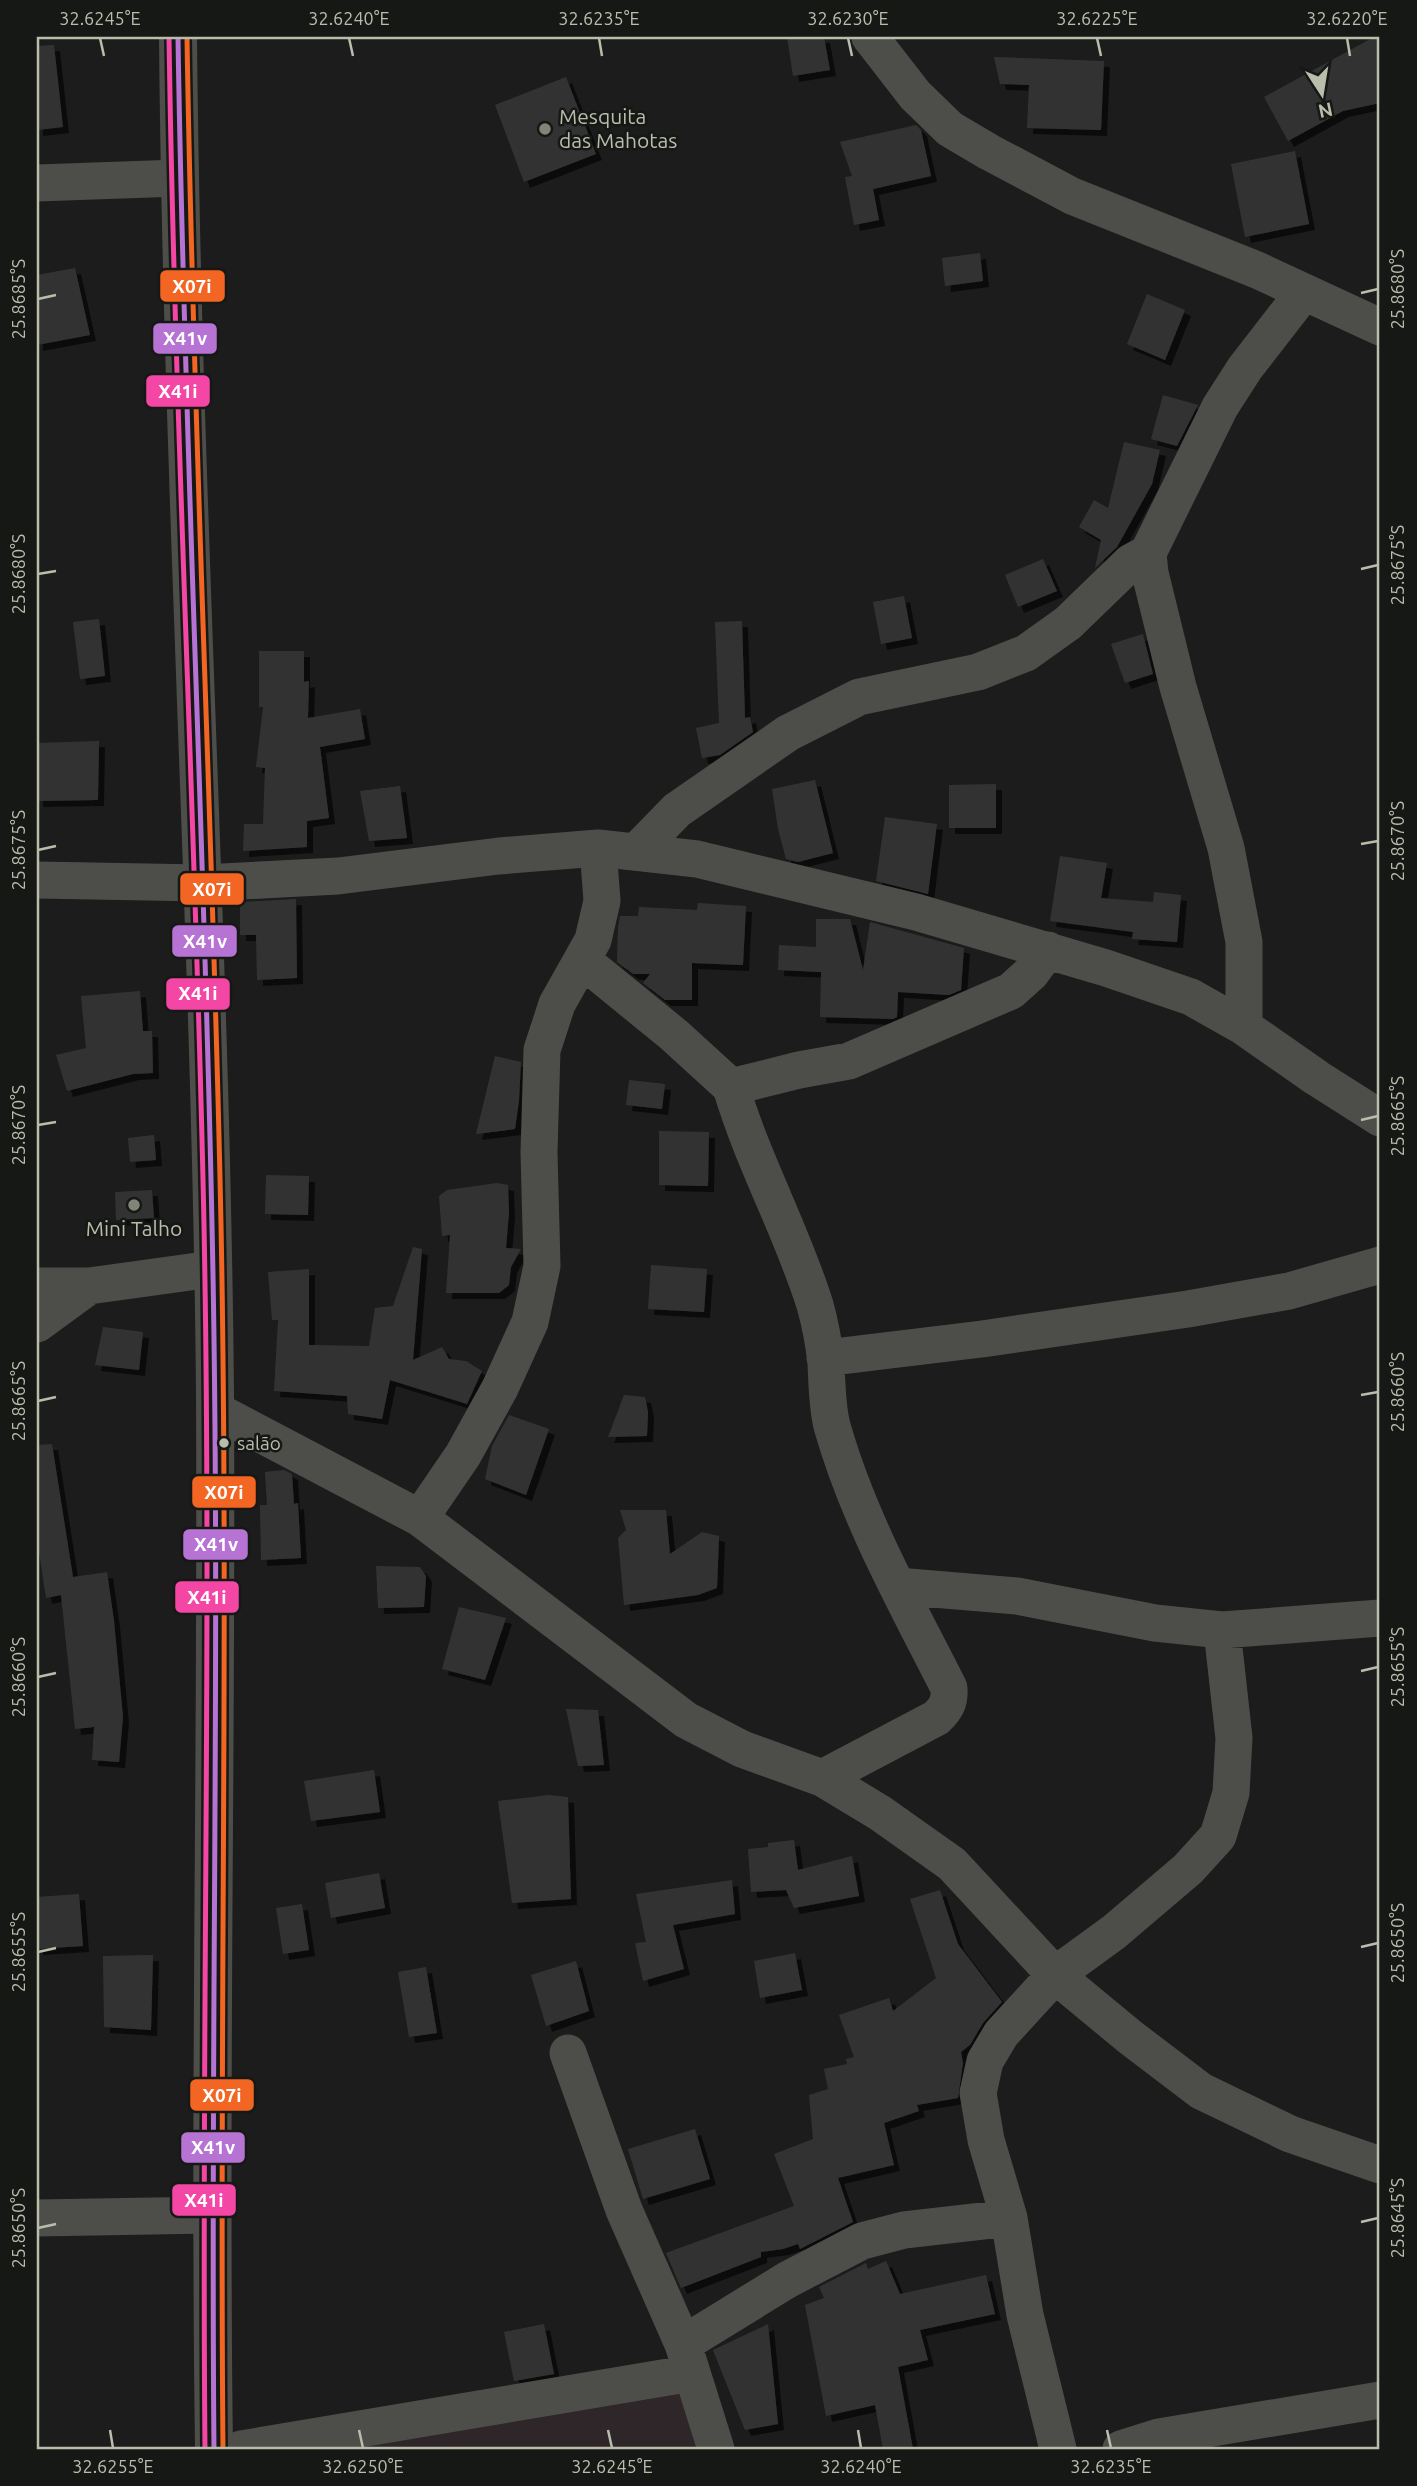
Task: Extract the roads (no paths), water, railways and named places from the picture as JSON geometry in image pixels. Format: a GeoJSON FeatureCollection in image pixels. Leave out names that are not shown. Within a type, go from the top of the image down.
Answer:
{"type":"FeatureCollection","features":[{"type":"Feature","properties":{"kind":"street"},"geometry":{"type":"LineString","coordinates":[[178,37],[179,178],[203,883],[215,1410],[211,2215],[214,2449]]}},
{"type":"Feature","properties":{"kind":"street"},"geometry":{"type":"LineString","coordinates":[[870,37],[915,95],[950,129],[989,152],[1072,196],[1257,270],[1380,327]]}},
{"type":"Feature","properties":{"kind":"street"},"geometry":{"type":"LineString","coordinates":[[37,183],[179,178]]}},
{"type":"Feature","properties":{"kind":"street"},"geometry":{"type":"LineString","coordinates":[[1244,1027],[1244,942],[1226,848],[1178,687],[1150,573],[1148,553],[1220,407],[1245,368],[1304,292]]}},
{"type":"Feature","properties":{"kind":"street"},"geometry":{"type":"LineString","coordinates":[[636,852],[677,810],[788,733],[859,697],[978,672],[1026,653],[1069,622],[1131,562],[1148,553]]}},
{"type":"Feature","properties":{"kind":"street"},"geometry":{"type":"LineString","coordinates":[[420,1518],[463,1455],[500,1388],[530,1322],[542,1266],[539,1152],[542,1050],[557,1004],[593,940],[601,901],[598,848]]}},
{"type":"Feature","properties":{"kind":"street"},"geometry":{"type":"LineString","coordinates":[[37,880],[203,883],[338,876],[499,856],[598,848],[697,859],[916,912],[1048,950],[1191,997],[1244,1027],[1317,1079],[1380,1118]]}},
{"type":"Feature","properties":{"kind":"street"},"geometry":{"type":"LineString","coordinates":[[731,1087],[849,1060],[1011,991],[1031,973],[1048,950]]}},
{"type":"Feature","properties":{"kind":"street"},"geometry":{"type":"LineString","coordinates":[[582,960],[674,1035],[731,1087],[743,1129],[794,1244],[816,1308],[825,1358],[831,1422],[846,1473],[897,1586],[949,1688],[950,1699],[944,1711],[936,1718],[822,1778]]}},
{"type":"Feature","properties":{"kind":"street"},"geometry":{"type":"LineString","coordinates":[[825,1358],[982,1339],[1188,1309],[1289,1290],[1380,1265]]}},
{"type":"Feature","properties":{"kind":"street"},"geometry":{"type":"LineString","coordinates":[[37,1286],[89,1286],[212,1269]]}},
{"type":"Feature","properties":{"kind":"street"},"geometry":{"type":"LineString","coordinates":[[37,1324],[89,1286]]}},
{"type":"Feature","properties":{"kind":"street"},"geometry":{"type":"LineString","coordinates":[[215,1410],[420,1518],[686,1720],[742,1748],[822,1778],[880,1813],[952,1864],[1055,1975],[1201,2091],[1290,2134],[1380,2165]]}},
{"type":"Feature","properties":{"kind":"street"},"geometry":{"type":"LineString","coordinates":[[897,1586],[1017,1596],[1155,1623],[1222,1630],[1380,1618]]}},
{"type":"Feature","properties":{"kind":"street"},"geometry":{"type":"LineString","coordinates":[[1058,2449],[1025,2315],[1009,2218],[986,2140],[978,2093],[985,2061],[1001,2034],[1055,1975],[1114,1932],[1188,1869],[1218,1836],[1231,1793],[1234,1738],[1222,1630]]}},
{"type":"Feature","properties":{"kind":"street"},"geometry":{"type":"LineString","coordinates":[[568,2053],[625,2210],[687,2358],[716,2449]]}},
{"type":"Feature","properties":{"kind":"street"},"geometry":{"type":"LineString","coordinates":[[37,2218],[211,2215]]}},
{"type":"Feature","properties":{"kind":"street"},"geometry":{"type":"LineString","coordinates":[[241,2449],[687,2358],[787,2280],[862,2241],[904,2230],[1009,2218]]}},
{"type":"Feature","properties":{"kind":"street"},"geometry":{"type":"LineString","coordinates":[[1121,2449],[1159,2437],[1380,2400]]}},
{"type":"Feature","properties":{"kind":"place","name":"Mesquita das Mahotas"},"geometry":{"type":"Point","coordinates":[545,129]}},
{"type":"Feature","properties":{"kind":"place","name":"Mini Talho"},"geometry":{"type":"Point","coordinates":[134,1205]}},
{"type":"Feature","properties":{"kind":"place","name":"salão"},"geometry":{"type":"Point","coordinates":[224,1443]}}]}
